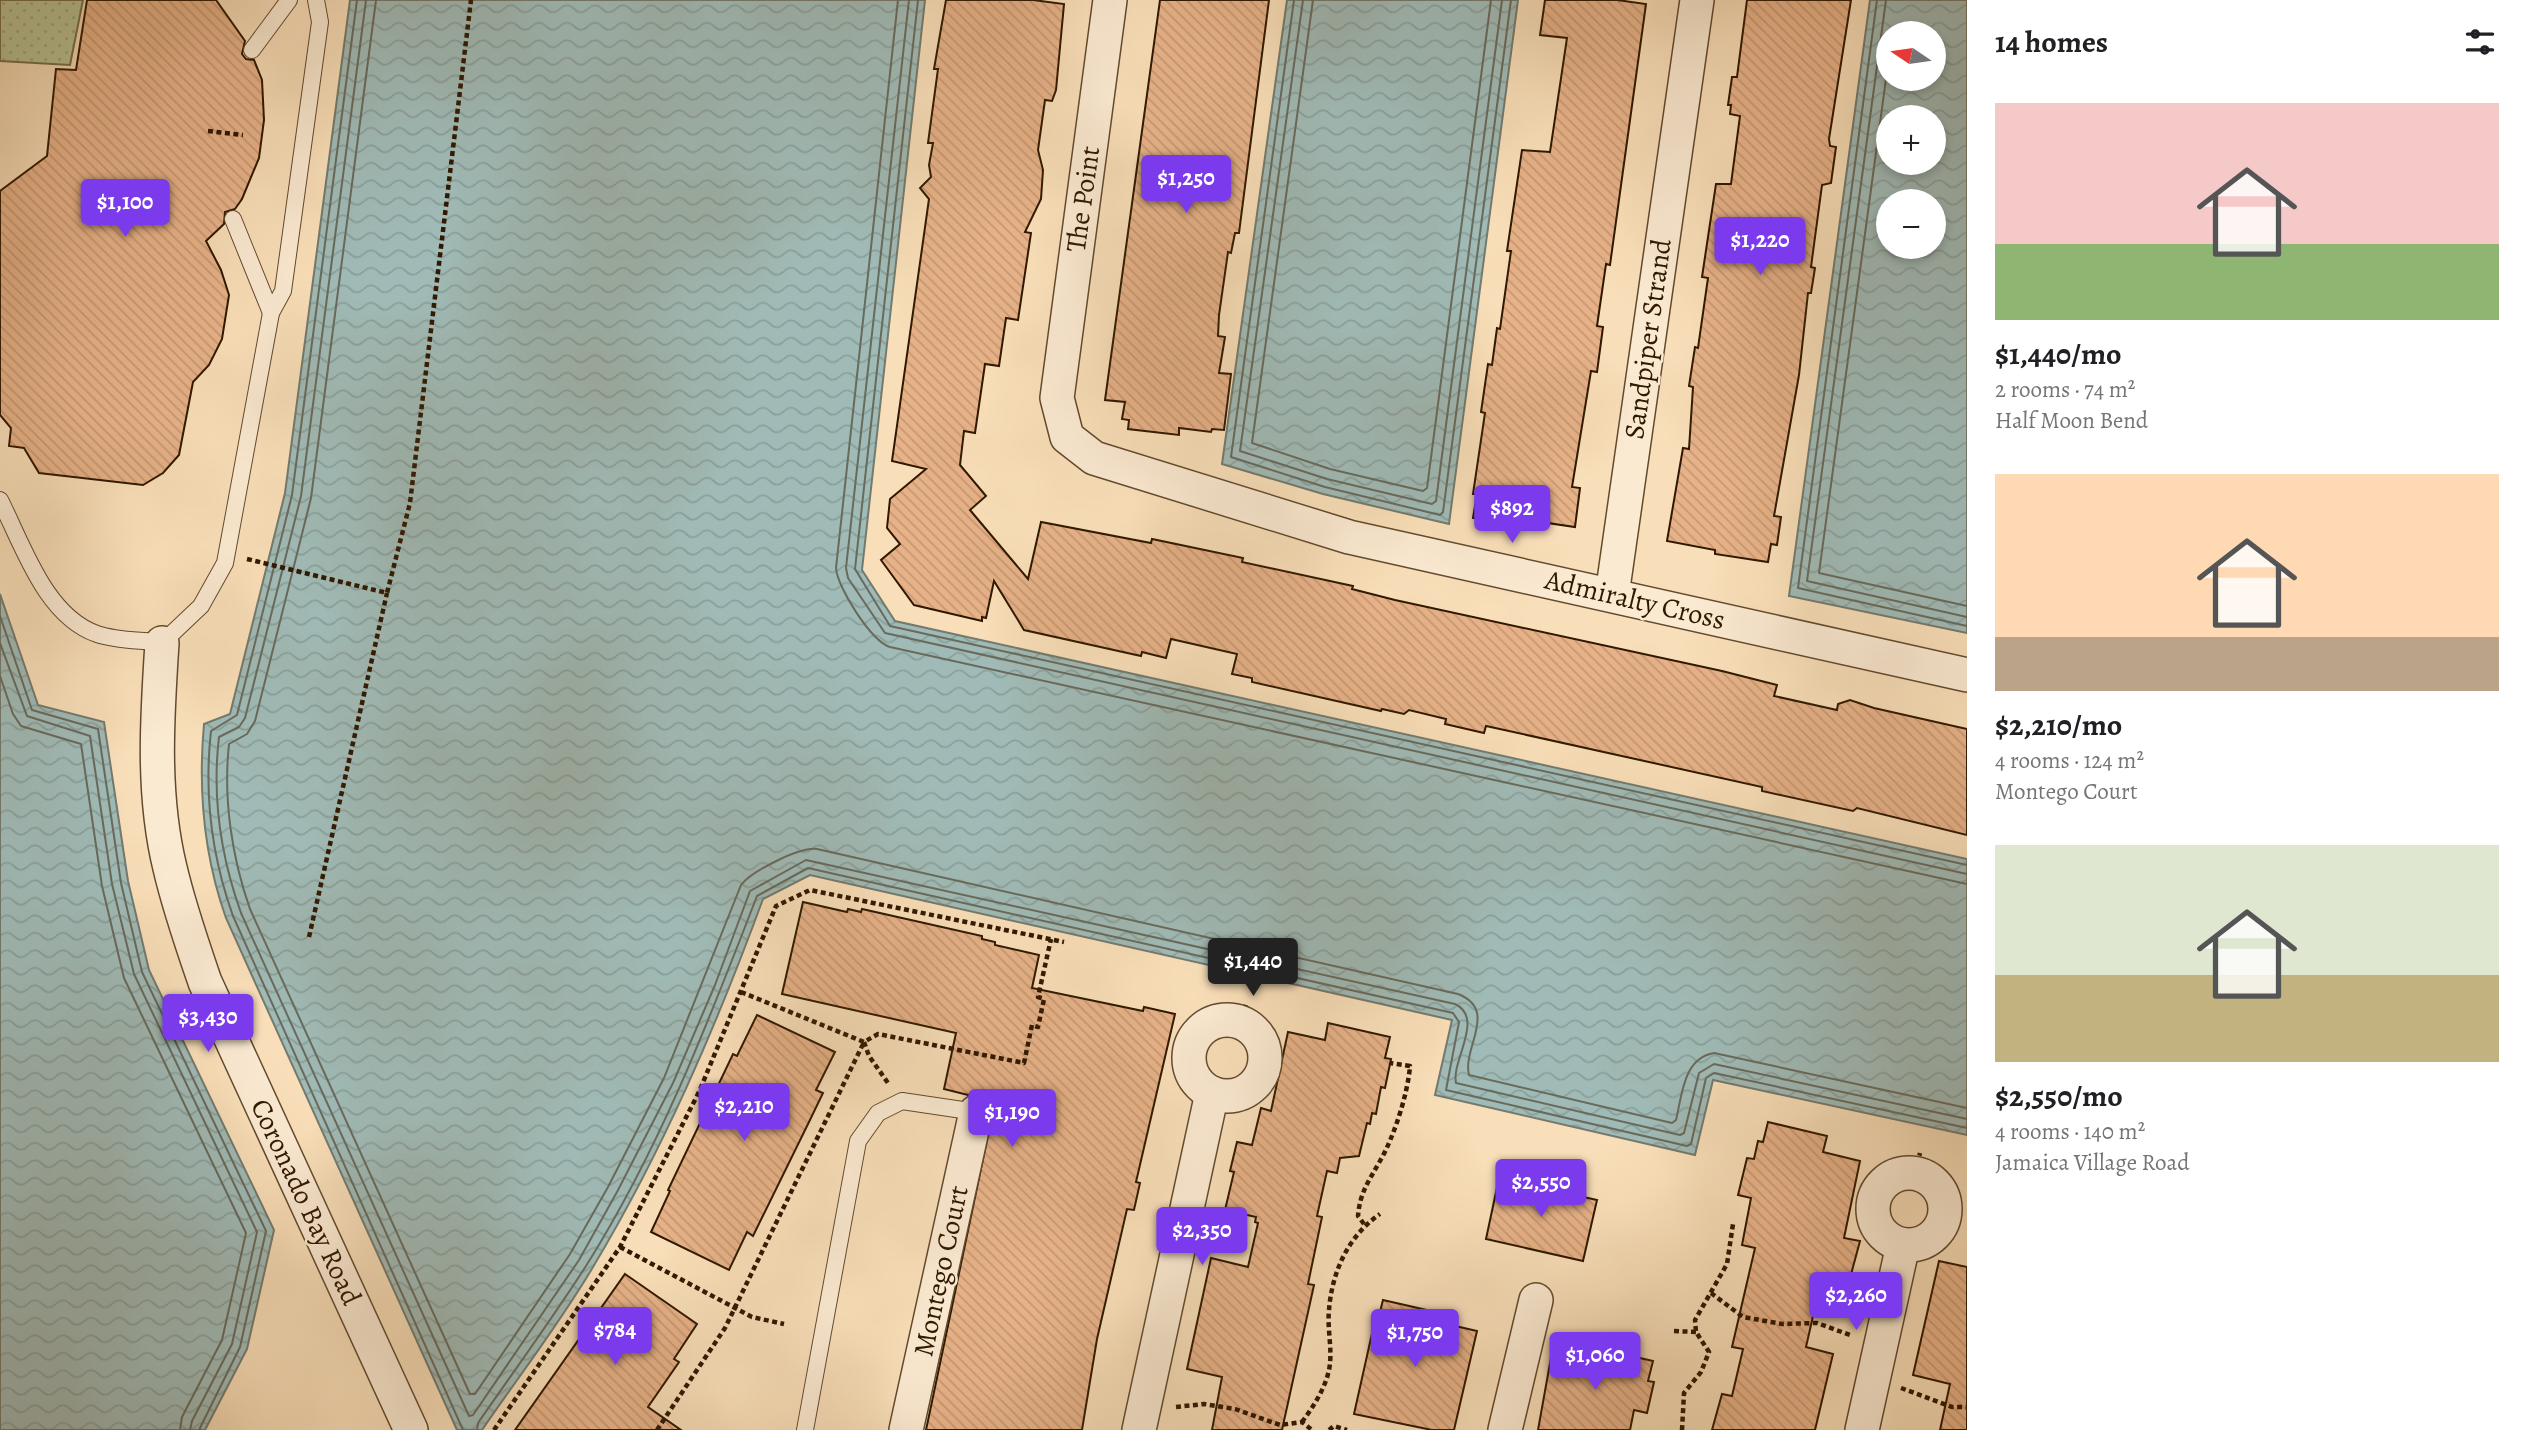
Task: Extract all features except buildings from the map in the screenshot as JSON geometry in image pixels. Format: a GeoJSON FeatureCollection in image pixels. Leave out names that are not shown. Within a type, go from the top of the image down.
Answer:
{"type":"FeatureCollection","features":[{"type":"Feature","properties":{"kind":"street","name":"The Point"},"geometry":{"type":"LineString","coordinates":[[1057,398],[1110,0]]}},
{"type":"Feature","properties":{"kind":"street","name":"Sandpiper Strand"},"geometry":{"type":"LineString","coordinates":[[1612,595],[1698,0]]}},
{"type":"Feature","properties":{"kind":"street","name":"Admiralty Cross"},"geometry":{"type":"LineString","coordinates":[[1057,398],[1067,438],[1094,458],[1349,537],[1967,675]]}},
{"type":"Feature","properties":{"kind":"street","name":"Coronado Bay Road"},"geometry":{"type":"LineString","coordinates":[[162,643],[157,723],[160,804],[169,867],[187,928],[205,982],[411,1430]]}},
{"type":"Feature","properties":{"kind":"street"},"geometry":{"type":"LineString","coordinates":[[1244,1013],[1264,1047],[1265,1064],[1245,1091],[1229,1096],[1212,1093],[1198,1083],[1190,1068],[1190,1051],[1196,1035],[1209,1024],[1244,1013]]}},
{"type":"Feature","properties":{"kind":"street"},"geometry":{"type":"LineString","coordinates":[[1139,1430],[1212,1093]]}},
{"type":"Feature","properties":{"kind":"street","name":"Montego Court"},"geometry":{"type":"LineString","coordinates":[[906,1430],[976,1112]]}},
{"type":"Feature","properties":{"kind":"street"},"geometry":{"type":"LineString","coordinates":[[1917,1163],[1936,1183],[1946,1203],[1942,1226],[1926,1242],[1903,1245],[1883,1235],[1872,1214],[1876,1192],[1893,1176],[1917,1163]]}},
{"type":"Feature","properties":{"kind":"street"},"geometry":{"type":"LineString","coordinates":[[1862,1430],[1903,1245]]}},
{"type":"Feature","properties":{"kind":"street"},"geometry":{"type":"LineString","coordinates":[[1506,1430],[1536,1300]]}},
{"type":"Feature","properties":{"kind":"lane"},"geometry":{"type":"LineString","coordinates":[[253,50],[289,0]]}},
{"type":"Feature","properties":{"kind":"lane"},"geometry":{"type":"LineString","coordinates":[[0,500],[45,585],[58,606],[75,623],[98,635],[162,643],[201,606],[225,563],[271,313],[283,291],[320,22],[316,0]]}},
{"type":"Feature","properties":{"kind":"lane"},"geometry":{"type":"LineString","coordinates":[[233,219],[271,313]]}},
{"type":"Feature","properties":{"kind":"lane"},"geometry":{"type":"LineString","coordinates":[[804,1430],[858,1141],[878,1113],[902,1101],[976,1112]]}},
{"type":"Feature","properties":{"kind":"path"},"geometry":{"type":"LineString","coordinates":[[309,937],[410,503],[471,0]]}},
{"type":"Feature","properties":{"kind":"path"},"geometry":{"type":"LineString","coordinates":[[208,131],[243,135]]}},
{"type":"Feature","properties":{"kind":"path"},"geometry":{"type":"LineString","coordinates":[[246,558],[387,593]]}},
{"type":"Feature","properties":{"kind":"path"},"geometry":{"type":"LineString","coordinates":[[495,1429],[620,1247],[699,1092],[776,906],[810,890],[1064,942]]}},
{"type":"Feature","properties":{"kind":"path"},"geometry":{"type":"LineString","coordinates":[[657,1430],[725,1328],[864,1042],[878,1034],[1024,1063],[1032,1026],[1038,1027],[1044,999],[1038,997],[1051,939]]}},
{"type":"Feature","properties":{"kind":"path"},"geometry":{"type":"LineString","coordinates":[[741,992],[864,1042],[869,1056],[902,1101]]}},
{"type":"Feature","properties":{"kind":"path"},"geometry":{"type":"LineString","coordinates":[[1364,1224],[1358,1216],[1359,1196],[1393,1132],[1409,1081],[1410,1066],[1390,1063]]}},
{"type":"Feature","properties":{"kind":"path"},"geometry":{"type":"LineString","coordinates":[[1302,1422],[1316,1402],[1329,1370],[1329,1310],[1335,1275],[1346,1250],[1364,1224],[1380,1213]]}},
{"type":"Feature","properties":{"kind":"path"},"geometry":{"type":"LineString","coordinates":[[1682,1430],[1684,1393],[1701,1372],[1709,1352],[1696,1332],[1695,1320],[1727,1265],[1732,1224]]}},
{"type":"Feature","properties":{"kind":"path"},"geometry":{"type":"LineString","coordinates":[[620,1247],[752,1317],[785,1324]]}},
{"type":"Feature","properties":{"kind":"path"},"geometry":{"type":"LineString","coordinates":[[1711,1293],[1743,1317],[1782,1324],[1816,1323],[1850,1335]]}},
{"type":"Feature","properties":{"kind":"path"},"geometry":{"type":"LineString","coordinates":[[1674,1331],[1696,1332]]}},
{"type":"Feature","properties":{"kind":"path"},"geometry":{"type":"LineString","coordinates":[[1900,1387],[1952,1407],[1967,1407]]}},
{"type":"Feature","properties":{"kind":"path"},"geometry":{"type":"LineString","coordinates":[[1168,1408],[1204,1404],[1235,1409],[1280,1425],[1302,1422],[1312,1430]]}},
{"type":"Feature","properties":{"kind":"path"},"geometry":{"type":"LineString","coordinates":[[1329,1430],[1334,1426],[1347,1430]]}},
{"type":"Feature","properties":{"kind":"green space"},"geometry":{"type":"Polygon","coordinates":[[[0,0],[83,0],[70,65],[0,61],[0,0]]]}},
{"type":"Feature","properties":{"kind":"water"},"geometry":{"type":"Polygon","coordinates":[[[350,0],[925,0],[862,570],[895,621],[1967,859],[1967,1135],[1713,1080],[1695,1155],[1435,1095],[1452,1020],[810,875],[763,899],[687,1087],[642,1178],[580,1288],[482,1430],[457,1430],[226,918],[212,871],[204,822],[204,724],[230,714],[285,493],[350,0]]]}},
{"type":"Feature","properties":{"kind":"water"},"geometry":{"type":"Polygon","coordinates":[[[1287,0],[1518,0],[1449,524],[1323,494],[1222,464],[1287,0]]]}},
{"type":"Feature","properties":{"kind":"water"},"geometry":{"type":"Polygon","coordinates":[[[1870,0],[1967,0],[1967,633],[1789,596],[1870,0]]]}},
{"type":"Feature","properties":{"kind":"water"},"geometry":{"type":"Polygon","coordinates":[[[0,594],[38,705],[104,722],[128,881],[149,970],[274,1230],[247,1349],[205,1430],[0,1430],[0,594]]]}}]}
